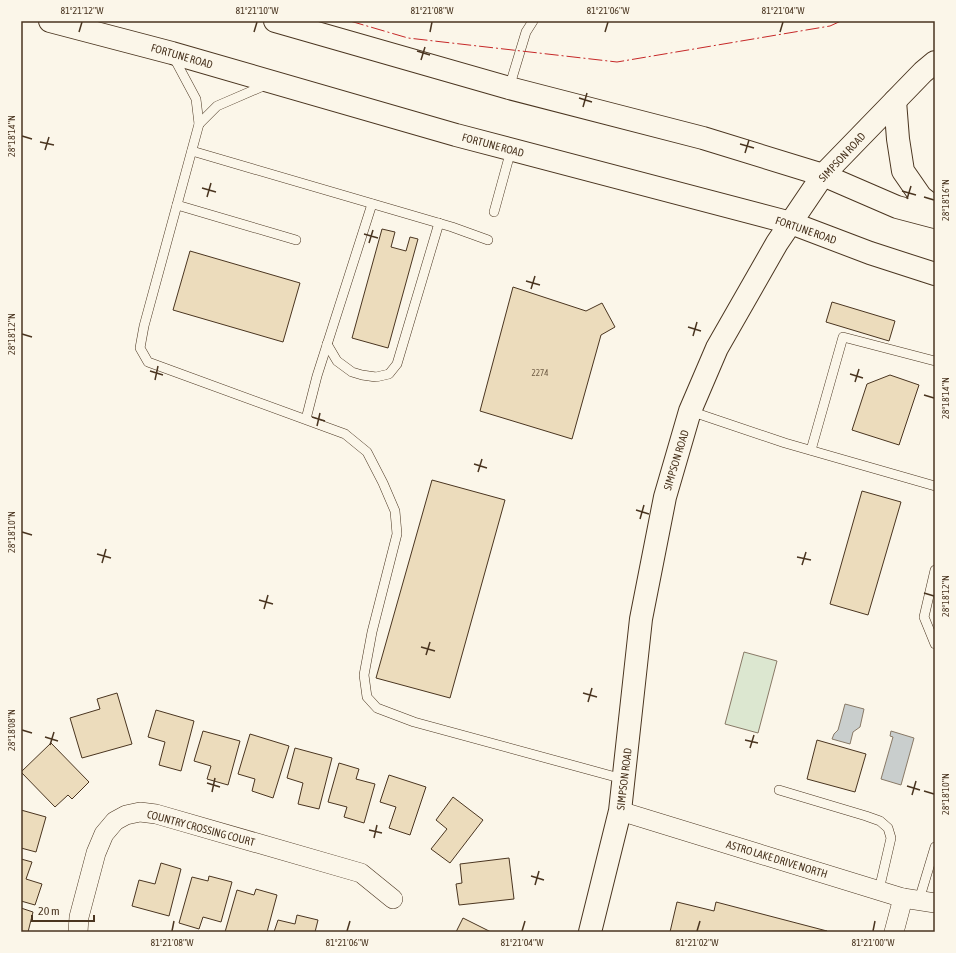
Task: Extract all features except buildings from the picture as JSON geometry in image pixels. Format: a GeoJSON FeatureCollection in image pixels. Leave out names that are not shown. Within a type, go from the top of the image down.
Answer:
{"type":"FeatureCollection","features":[{"type":"Feature","properties":{"kind":"main road","name":"FORTUNE ROAD"},"geometry":{"type":"LineString","coordinates":[[50,21],[172,53],[272,83],[511,150],[791,223],[870,253],[935,274]]}},
{"type":"Feature","properties":{"kind":"main road"},"geometry":{"type":"LineString","coordinates":[[275,21],[509,88],[703,138],[823,175],[897,207],[935,217]]}},
{"type":"Feature","properties":{"kind":"main road","name":"SIMPSON ROAD"},"geometry":{"type":"LineString","coordinates":[[590,932],[620,811],[625,779],[641,620],[664,497],[690,411],[718,348],[750,287],[777,243],[823,175],[923,72],[935,62]]}},
{"type":"Feature","properties":{"kind":"main road"},"geometry":{"type":"LineString","coordinates":[[895,101],[902,171],[921,197],[935,208]]}},
{"type":"Feature","properties":{"kind":"street","name":"ASTRO LAKE DRIVE NORTH"},"geometry":{"type":"LineString","coordinates":[[620,811],[879,890],[919,900]]}},
{"type":"Feature","properties":{"kind":"street","name":"COUNTRY CROSSING COURT"},"geometry":{"type":"LineString","coordinates":[[78,932],[79,917],[96,854],[104,834],[115,821],[126,815],[140,812],[156,814],[361,872],[393,899]]}},
{"type":"Feature","properties":{"kind":"street"},"geometry":{"type":"LineString","coordinates":[[894,932],[919,900]]}},
{"type":"Feature","properties":{"kind":"lane"},"geometry":{"type":"LineString","coordinates":[[509,88],[526,32],[533,21]]}},
{"type":"Feature","properties":{"kind":"lane"},"geometry":{"type":"LineString","coordinates":[[172,53],[196,99],[199,124],[144,326],[140,348],[148,362],[345,434],[367,452],[383,482],[395,511],[397,534],[372,632],[364,675],[367,697],[377,708],[414,722],[625,779]]}},
{"type":"Feature","properties":{"kind":"lane"},"geometry":{"type":"LineString","coordinates":[[199,124],[217,106],[272,83]]}},
{"type":"Feature","properties":{"kind":"lane"},"geometry":{"type":"LineString","coordinates":[[494,212],[511,150]]}},
{"type":"Feature","properties":{"kind":"lane"},"geometry":{"type":"LineString","coordinates":[[192,152],[439,223],[488,240]]}},
{"type":"Feature","properties":{"kind":"lane"},"geometry":{"type":"LineString","coordinates":[[306,419],[317,376],[372,204]]}},
{"type":"Feature","properties":{"kind":"lane"},"geometry":{"type":"LineString","coordinates":[[177,205],[296,240]]}},
{"type":"Feature","properties":{"kind":"lane"},"geometry":{"type":"LineString","coordinates":[[327,344],[337,361],[352,372],[376,377],[389,374],[397,364],[439,223]]}},
{"type":"Feature","properties":{"kind":"lane"},"geometry":{"type":"LineString","coordinates":[[811,450],[843,338],[935,361]]}},
{"type":"Feature","properties":{"kind":"lane"},"geometry":{"type":"LineString","coordinates":[[690,411],[811,450],[935,486]]}},
{"type":"Feature","properties":{"kind":"lane"},"geometry":{"type":"LineString","coordinates":[[935,570],[924,617],[935,644]]}},
{"type":"Feature","properties":{"kind":"lane"},"geometry":{"type":"LineString","coordinates":[[778,790],[866,816],[880,821],[888,828],[891,838],[879,890]]}},
{"type":"Feature","properties":{"kind":"lane"},"geometry":{"type":"LineString","coordinates":[[919,900],[935,847]]}},
{"type":"Feature","properties":{"kind":"green space"},"geometry":{"type":"Polygon","coordinates":[[[744,652],[777,661],[758,733],[725,724],[744,652]]]}},
{"type":"Feature","properties":{"kind":"shaded area"},"geometry":{"type":"Polygon","coordinates":[[[845,704],[864,709],[860,727],[853,732],[850,744],[832,739],[838,730],[845,704]]]}},
{"type":"Feature","properties":{"kind":"shaded area"},"geometry":{"type":"Polygon","coordinates":[[[891,731],[914,738],[901,785],[881,779],[893,737],[890,736],[891,731]]]}},
{"type":"Feature","properties":{"kind":"power"},"geometry":{"type":"LineString","coordinates":[[350,21],[408,38],[617,62],[830,26],[841,21]]}}]}
